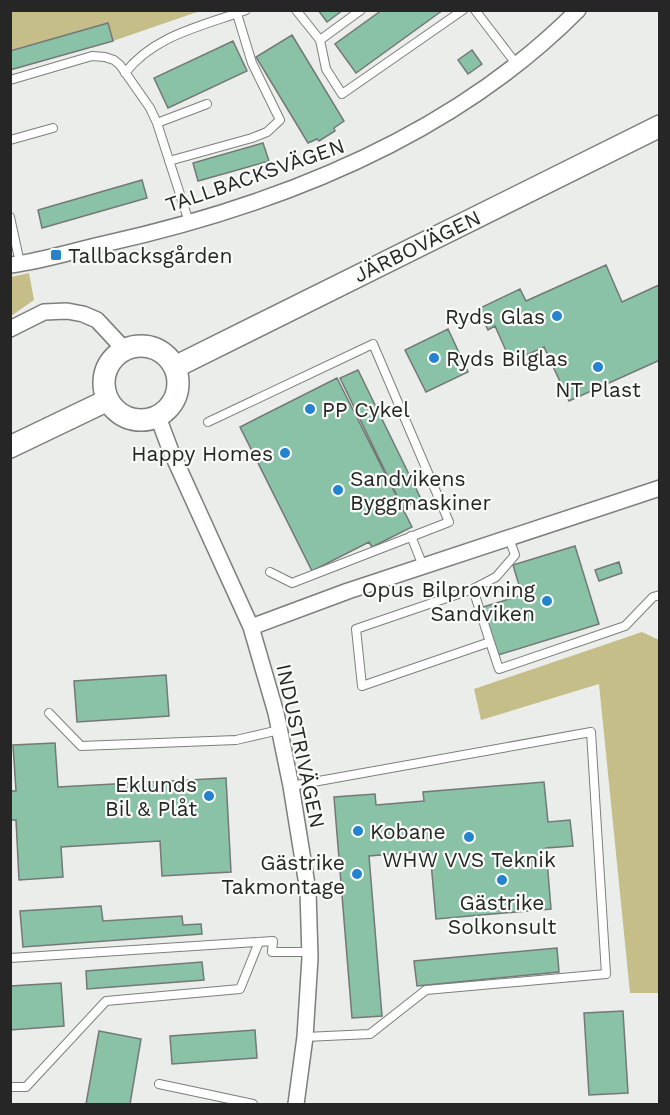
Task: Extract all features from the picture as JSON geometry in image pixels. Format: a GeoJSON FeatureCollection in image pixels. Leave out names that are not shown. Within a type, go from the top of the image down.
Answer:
{"type":"FeatureCollection","features":[{"type":"Feature","properties":{"kind":"main road","name":"JÄRBOVÄGEN"},"geometry":{"type":"LineString","coordinates":[[175,367],[660,126]]}},
{"type":"Feature","properties":{"kind":"main road"},"geometry":{"type":"LineString","coordinates":[[138,345],[153,347],[166,356],[175,367],[178,378],[175,397],[169,407],[158,417],[148,420],[130,419],[113,409],[103,382],[105,372],[115,355],[124,349],[138,345]]}},
{"type":"Feature","properties":{"kind":"main road"},"geometry":{"type":"LineString","coordinates":[[10,447],[108,400]]}},
{"type":"Feature","properties":{"kind":"street","name":"TALLBACKSVÄGEN"},"geometry":{"type":"LineString","coordinates":[[15,264],[189,222],[308,183],[360,160],[448,113],[480,93],[554,35],[578,10]]}},
{"type":"Feature","properties":{"kind":"street"},"geometry":{"type":"LineString","coordinates":[[10,329],[44,312],[67,311],[98,320],[124,349]]}},
{"type":"Feature","properties":{"kind":"street","name":"INDUSTRIVÄGEN"},"geometry":{"type":"LineString","coordinates":[[158,417],[170,449],[251,627],[279,730],[291,786],[308,891],[310,952],[305,1037],[296,1104]]}},
{"type":"Feature","properties":{"kind":"street"},"geometry":{"type":"LineString","coordinates":[[251,627],[348,591],[660,488]]}},
{"type":"Feature","properties":{"kind":"lane"},"geometry":{"type":"LineString","coordinates":[[125,73],[135,61],[162,42],[204,24],[246,10]]}},
{"type":"Feature","properties":{"kind":"lane"},"geometry":{"type":"LineString","coordinates":[[296,10],[320,40],[326,69],[342,94],[463,10]]}},
{"type":"Feature","properties":{"kind":"lane"},"geometry":{"type":"LineString","coordinates":[[320,40],[361,10]]}},
{"type":"Feature","properties":{"kind":"lane"},"geometry":{"type":"LineString","coordinates":[[475,10],[517,65]]}},
{"type":"Feature","properties":{"kind":"lane"},"geometry":{"type":"LineString","coordinates":[[170,161],[252,138],[267,132],[280,120],[252,63],[237,14]]}},
{"type":"Feature","properties":{"kind":"lane"},"geometry":{"type":"LineString","coordinates":[[10,80],[92,56],[114,60],[150,108],[157,123],[189,222]]}},
{"type":"Feature","properties":{"kind":"lane"},"geometry":{"type":"LineString","coordinates":[[157,123],[207,104]]}},
{"type":"Feature","properties":{"kind":"lane"},"geometry":{"type":"LineString","coordinates":[[10,140],[53,128]]}},
{"type":"Feature","properties":{"kind":"lane"},"geometry":{"type":"LineString","coordinates":[[10,217],[15,264]]}},
{"type":"Feature","properties":{"kind":"lane"},"geometry":{"type":"LineString","coordinates":[[208,422],[373,344],[449,522],[292,583],[270,572]]}},
{"type":"Feature","properties":{"kind":"lane"},"geometry":{"type":"LineString","coordinates":[[411,536],[423,566]]}},
{"type":"Feature","properties":{"kind":"lane"},"geometry":{"type":"LineString","coordinates":[[490,642],[362,686],[356,629],[473,589],[496,577],[515,555],[509,538]]}},
{"type":"Feature","properties":{"kind":"lane"},"geometry":{"type":"LineString","coordinates":[[473,589],[499,669],[625,626],[653,597],[660,595]]}},
{"type":"Feature","properties":{"kind":"lane"},"geometry":{"type":"LineString","coordinates":[[49,713],[81,746],[236,740],[279,730]]}},
{"type":"Feature","properties":{"kind":"lane"},"geometry":{"type":"LineString","coordinates":[[291,786],[591,732],[606,974],[426,990],[370,1034],[305,1037]]}},
{"type":"Feature","properties":{"kind":"lane"},"geometry":{"type":"LineString","coordinates":[[10,958],[273,941],[272,952],[310,952]]}},
{"type":"Feature","properties":{"kind":"lane"},"geometry":{"type":"LineString","coordinates":[[10,1087],[27,1087],[106,1001],[240,989],[259,942]]}},
{"type":"Feature","properties":{"kind":"lane"},"geometry":{"type":"LineString","coordinates":[[159,1084],[253,1104]]}},
{"type":"Feature","properties":{"kind":"shaded area"},"geometry":{"type":"Polygon","coordinates":[[[11,11],[200,11],[113,41],[107,23],[11,51],[11,11]]]}},
{"type":"Feature","properties":{"kind":"shaded area"},"geometry":{"type":"Polygon","coordinates":[[[29,273],[34,300],[11,316],[11,277],[29,273]]]}},
{"type":"Feature","properties":{"kind":"shaded area"},"geometry":{"type":"Polygon","coordinates":[[[642,632],[659,640],[660,993],[630,993],[599,684],[481,720],[474,689],[642,632]]]}},
{"type":"Feature","properties":{"kind":"building"},"geometry":{"type":"Polygon","coordinates":[[[318,10],[343,10],[327,22],[318,10]]]}},
{"type":"Feature","properties":{"kind":"building"},"geometry":{"type":"Polygon","coordinates":[[[382,10],[443,10],[356,73],[335,44],[382,10]]]}},
{"type":"Feature","properties":{"kind":"building"},"geometry":{"type":"Polygon","coordinates":[[[108,23],[113,41],[10,70],[10,51],[108,23]]]}},
{"type":"Feature","properties":{"kind":"building"},"geometry":{"type":"Polygon","coordinates":[[[292,35],[344,121],[334,128],[335,131],[319,141],[317,139],[308,143],[256,57],[292,35]]]}},
{"type":"Feature","properties":{"kind":"building"},"geometry":{"type":"Polygon","coordinates":[[[233,41],[247,71],[168,108],[154,78],[233,41]]]}},
{"type":"Feature","properties":{"kind":"building"},"geometry":{"type":"Polygon","coordinates":[[[472,50],[482,64],[468,74],[458,60],[472,50]]]}},
{"type":"Feature","properties":{"kind":"building"},"geometry":{"type":"Polygon","coordinates":[[[263,143],[269,161],[198,181],[193,163],[263,143]]]}},
{"type":"Feature","properties":{"kind":"building"},"geometry":{"type":"Polygon","coordinates":[[[142,180],[147,198],[42,228],[38,210],[142,180]]]}},
{"type":"Feature","properties":{"kind":"building"},"geometry":{"type":"Polygon","coordinates":[[[606,265],[622,302],[659,285],[660,360],[569,401],[544,347],[511,362],[495,326],[488,330],[478,309],[520,289],[526,301],[606,265]]]}},
{"type":"Feature","properties":{"kind":"building"},"geometry":{"type":"Polygon","coordinates":[[[448,329],[468,372],[426,392],[405,350],[448,329]]]}},
{"type":"Feature","properties":{"kind":"building"},"geometry":{"type":"Polygon","coordinates":[[[358,370],[421,499],[403,508],[340,378],[358,370]]]}},
{"type":"Feature","properties":{"kind":"building"},"geometry":{"type":"Polygon","coordinates":[[[337,378],[412,527],[372,547],[369,542],[312,571],[240,427],[337,378]]]}},
{"type":"Feature","properties":{"kind":"building","name":"Opus Bilprovning Sandviken"},"geometry":{"type":"Polygon","coordinates":[[[575,546],[599,624],[498,655],[483,607],[522,595],[513,565],[575,546]]]}},
{"type":"Feature","properties":{"kind":"building"},"geometry":{"type":"Polygon","coordinates":[[[619,562],[622,573],[599,581],[595,570],[619,562]]]}},
{"type":"Feature","properties":{"kind":"building"},"geometry":{"type":"Polygon","coordinates":[[[166,675],[169,716],[77,722],[74,681],[166,675]]]}},
{"type":"Feature","properties":{"kind":"building"},"geometry":{"type":"Polygon","coordinates":[[[55,743],[58,787],[226,778],[231,872],[162,876],[160,841],[61,847],[63,877],[19,880],[16,820],[10,820],[10,791],[16,791],[13,745],[55,743]]]}},
{"type":"Feature","properties":{"kind":"building"},"geometry":{"type":"Polygon","coordinates":[[[544,782],[548,822],[570,820],[573,846],[546,848],[551,909],[436,919],[430,851],[369,856],[382,1016],[352,1018],[334,797],[375,794],[376,805],[424,801],[423,792],[544,782]]]}},
{"type":"Feature","properties":{"kind":"building"},"geometry":{"type":"Polygon","coordinates":[[[101,906],[103,921],[182,916],[183,925],[201,924],[202,934],[23,947],[20,911],[101,906]]]}},
{"type":"Feature","properties":{"kind":"building"},"geometry":{"type":"Polygon","coordinates":[[[557,948],[559,972],[417,986],[414,961],[557,948]]]}},
{"type":"Feature","properties":{"kind":"building"},"geometry":{"type":"Polygon","coordinates":[[[202,962],[204,980],[87,989],[86,971],[202,962]]]}},
{"type":"Feature","properties":{"kind":"building"},"geometry":{"type":"Polygon","coordinates":[[[61,983],[64,1026],[10,1030],[10,986],[61,983]]]}},
{"type":"Feature","properties":{"kind":"building"},"geometry":{"type":"Polygon","coordinates":[[[623,1011],[628,1093],[589,1095],[584,1013],[623,1011]]]}},
{"type":"Feature","properties":{"kind":"building"},"geometry":{"type":"Polygon","coordinates":[[[255,1030],[257,1058],[172,1064],[170,1036],[255,1030]]]}},
{"type":"Feature","properties":{"kind":"building"},"geometry":{"type":"Polygon","coordinates":[[[99,1031],[141,1039],[130,1104],[86,1104],[99,1031]]]}},
{"type":"Feature","properties":{"kind":"place","name":"Tallbacksgården"},"geometry":{"type":"Point","coordinates":[56,255]}},
{"type":"Feature","properties":{"kind":"place","name":"Ryds Glas"},"geometry":{"type":"Point","coordinates":[557,316]}},
{"type":"Feature","properties":{"kind":"place","name":"Ryds Bilglas"},"geometry":{"type":"Point","coordinates":[434,358]}},
{"type":"Feature","properties":{"kind":"place","name":"NT Plast"},"geometry":{"type":"Point","coordinates":[598,367]}},
{"type":"Feature","properties":{"kind":"place","name":"PP Cykel"},"geometry":{"type":"Point","coordinates":[310,409]}},
{"type":"Feature","properties":{"kind":"place","name":"Happy Homes"},"geometry":{"type":"Point","coordinates":[285,453]}},
{"type":"Feature","properties":{"kind":"place","name":"Sandvikens Byggmaskiner"},"geometry":{"type":"Point","coordinates":[338,490]}},
{"type":"Feature","properties":{"kind":"place","name":"Opus Bilprovning Sandviken"},"geometry":{"type":"Point","coordinates":[547,601]}},
{"type":"Feature","properties":{"kind":"place","name":"Eklunds Bil & Plåt"},"geometry":{"type":"Point","coordinates":[209,796]}},
{"type":"Feature","properties":{"kind":"place","name":"Kobane"},"geometry":{"type":"Point","coordinates":[358,831]}},
{"type":"Feature","properties":{"kind":"place","name":"WHW VVS Teknik"},"geometry":{"type":"Point","coordinates":[469,837]}},
{"type":"Feature","properties":{"kind":"place","name":"Gästrike Takmontage"},"geometry":{"type":"Point","coordinates":[357,874]}},
{"type":"Feature","properties":{"kind":"place","name":"Gästrike Solkonsult"},"geometry":{"type":"Point","coordinates":[502,880]}}]}
